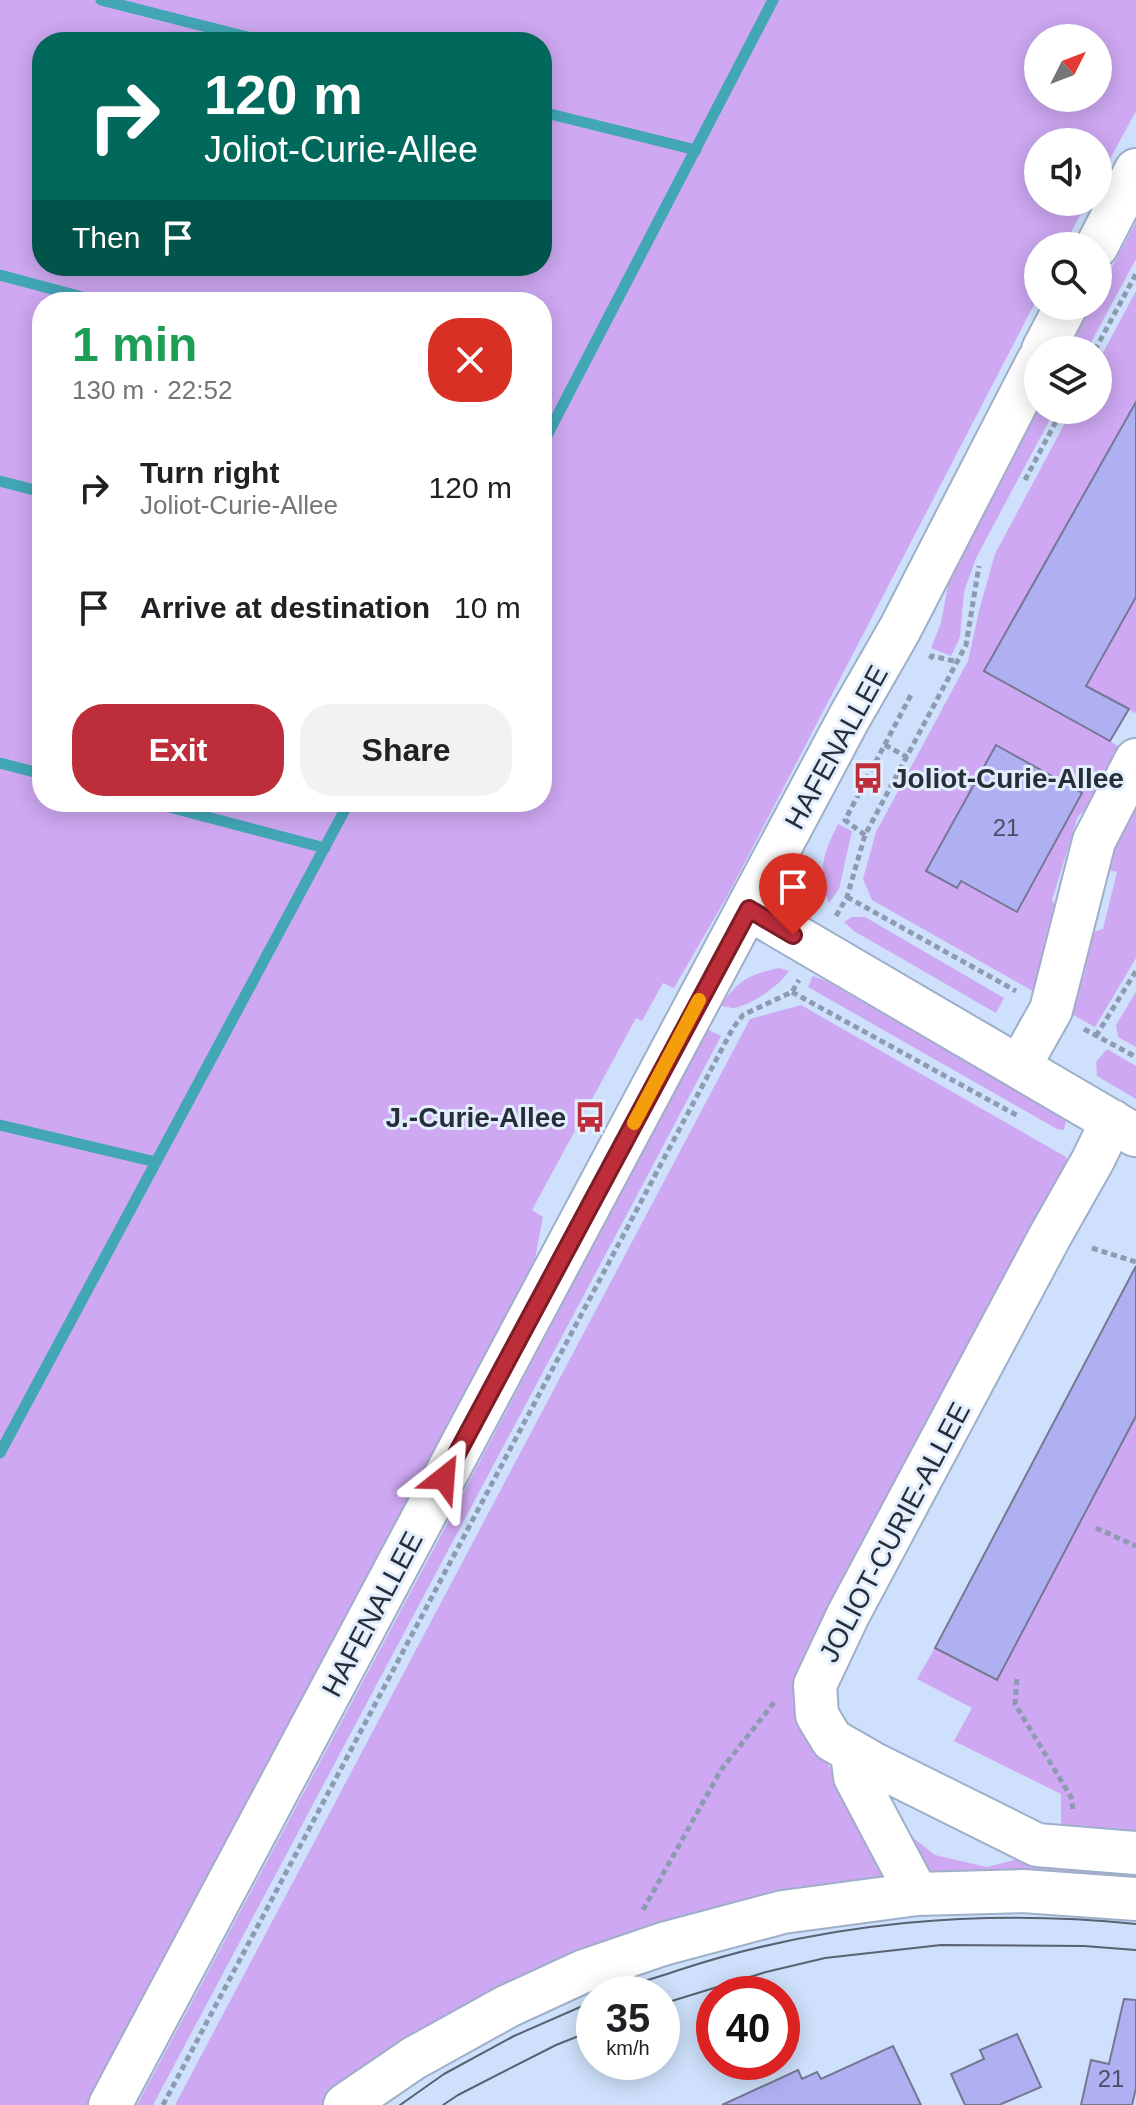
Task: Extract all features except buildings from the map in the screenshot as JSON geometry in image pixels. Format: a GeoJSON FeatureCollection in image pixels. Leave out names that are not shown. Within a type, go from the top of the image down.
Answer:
{"type":"FeatureCollection","features":[{"type":"Feature","properties":{"kind":"street"},"geometry":{"type":"LineString","coordinates":[[1104,232],[1136,170]]}},
{"type":"Feature","properties":{"kind":"street","name":"HAFENALLEE"},"geometry":{"type":"LineString","coordinates":[[110,2105],[849,718],[900,629],[1024,388]]}},
{"type":"Feature","properties":{"kind":"street"},"geometry":{"type":"LineString","coordinates":[[1019,1067],[1051,1010],[1094,841],[1136,760]]}},
{"type":"Feature","properties":{"kind":"street","name":"JOLIOT-CURIE-ALLEE"},"geometry":{"type":"LineString","coordinates":[[749,909],[1124,1129],[1093,1160],[1043,1250],[848,1615],[816,1684],[817,1715],[832,1740],[852,1753],[1037,1845],[1136,1853]]}},
{"type":"Feature","properties":{"kind":"street"},"geometry":{"type":"LineString","coordinates":[[852,1753],[855,1777],[917,1894]]}},
{"type":"Feature","properties":{"kind":"street"},"geometry":{"type":"LineString","coordinates":[[345,2105],[414,2058],[508,2006],[584,1971],[663,1944],[783,1912],[917,1894],[1023,1891],[1136,1899]]}},
{"type":"Feature","properties":{"kind":"path"},"geometry":{"type":"LineString","coordinates":[[1103,336],[1136,274]]}},
{"type":"Feature","properties":{"kind":"path"},"geometry":{"type":"LineString","coordinates":[[1025,480],[1055,424]]}},
{"type":"Feature","properties":{"kind":"path"},"geometry":{"type":"LineString","coordinates":[[979,563],[966,645],[865,835],[847,897],[1136,1057]]}},
{"type":"Feature","properties":{"kind":"path"},"geometry":{"type":"LineString","coordinates":[[925,669],[932,656],[958,662]]}},
{"type":"Feature","properties":{"kind":"path"},"geometry":{"type":"LineString","coordinates":[[865,835],[845,820],[918,681]]}},
{"type":"Feature","properties":{"kind":"path"},"geometry":{"type":"LineString","coordinates":[[885,745],[907,757]]}},
{"type":"Feature","properties":{"kind":"path"},"geometry":{"type":"LineString","coordinates":[[1096,1036],[1136,971]]}},
{"type":"Feature","properties":{"kind":"path"},"geometry":{"type":"LineString","coordinates":[[163,2105],[733,1028],[743,1015],[792,992],[1027,1121]]}},
{"type":"Feature","properties":{"kind":"path"},"geometry":{"type":"LineString","coordinates":[[1092,1248],[1136,1262]]}},
{"type":"Feature","properties":{"kind":"path"},"geometry":{"type":"LineString","coordinates":[[1096,1528],[1136,1546]]}},
{"type":"Feature","properties":{"kind":"path"},"geometry":{"type":"LineString","coordinates":[[616,1960],[721,1770],[782,1693],[800,1678],[816,1684]]}},
{"type":"Feature","properties":{"kind":"path"},"geometry":{"type":"LineString","coordinates":[[1017,1679],[1015,1704],[1071,1797],[1079,1848]]}},
{"type":"Feature","properties":{"kind":"shaded area"},"geometry":{"type":"Polygon","coordinates":[[[0,0],[1136,0],[1136,111],[1112,155],[1112,128],[1024,128],[1024,216],[1080,216],[1071,232],[1024,232],[1026,320],[729,893],[674,988],[663,983],[642,1021],[636,1018],[532,1210],[543,1217],[531,1279],[93,2105],[0,2105],[0,0]]]}},
{"type":"Feature","properties":{"kind":"shaded area"},"geometry":{"type":"Polygon","coordinates":[[[1136,222],[1136,259],[1112,304],[1112,267],[1136,222]]]}},
{"type":"Feature","properties":{"kind":"shaded area"},"geometry":{"type":"Polygon","coordinates":[[[1136,291],[1136,443],[1118,434],[985,670],[1118,746],[1089,808],[1078,816],[1052,900],[1061,917],[1038,994],[872,900],[863,879],[876,832],[968,661],[995,554],[1065,424],[1112,424],[1112,336],[1136,291]]]}},
{"type":"Feature","properties":{"kind":"shaded area"},"geometry":{"type":"Polygon","coordinates":[[[1083,320],[1103,320],[1095,336],[1075,336],[1083,320]]]}},
{"type":"Feature","properties":{"kind":"shaded area"},"geometry":{"type":"Polygon","coordinates":[[[1028,424],[1048,424],[976,558],[964,592],[960,637],[951,656],[931,648],[941,623],[948,585],[967,538],[1028,424]]]}},
{"type":"Feature","properties":{"kind":"shaded area"},"geometry":{"type":"Polygon","coordinates":[[[1136,597],[1136,712],[1135,713],[1086,686],[1136,597]]]}},
{"type":"Feature","properties":{"kind":"shaded area"},"geometry":{"type":"Polygon","coordinates":[[[1136,796],[1136,958],[1095,1027],[1068,1012],[1084,976],[1093,932],[1103,929],[1117,872],[1109,870],[1114,846],[1136,796]]]}},
{"type":"Feature","properties":{"kind":"shaded area"},"geometry":{"type":"Polygon","coordinates":[[[838,824],[852,831],[839,889],[829,903],[823,882],[823,862],[838,824]]]}},
{"type":"Feature","properties":{"kind":"shaded area"},"geometry":{"type":"Polygon","coordinates":[[[852,917],[865,917],[1004,998],[996,1013],[854,931],[844,922],[852,917]]]}},
{"type":"Feature","properties":{"kind":"shaded area"},"geometry":{"type":"Polygon","coordinates":[[[779,968],[789,971],[764,994],[734,1008],[721,1006],[745,980],[779,968]]]}},
{"type":"Feature","properties":{"kind":"shaded area"},"geometry":{"type":"Polygon","coordinates":[[[813,976],[1066,1120],[1064,1130],[1057,1129],[808,987],[813,976]]]}},
{"type":"Feature","properties":{"kind":"shaded area"},"geometry":{"type":"Polygon","coordinates":[[[1136,992],[1136,1047],[1118,1037],[1116,1025],[1136,992]]]}},
{"type":"Feature","properties":{"kind":"shaded area"},"geometry":{"type":"Polygon","coordinates":[[[801,1005],[1066,1157],[1068,1164],[812,1741],[895,1875],[700,1921],[588,1976],[576,1976],[576,1982],[326,2105],[175,2105],[750,1019],[801,1005]]]}},
{"type":"Feature","properties":{"kind":"shaded area"},"geometry":{"type":"Polygon","coordinates":[[[707,1029],[721,1036],[652,1167],[153,2105],[137,2105],[439,1539],[707,1029]]]}},
{"type":"Feature","properties":{"kind":"shaded area"},"geometry":{"type":"Polygon","coordinates":[[[1107,1049],[1136,1066],[1136,1099],[1097,1076],[1096,1062],[1107,1049]]]}},
{"type":"Feature","properties":{"kind":"shaded area"},"geometry":{"type":"Polygon","coordinates":[[[1136,1416],[1136,1839],[1061,1834],[1061,1794],[954,1741],[972,1708],[917,1679],[935,1648],[997,1680],[1136,1416]]]}},
{"type":"Feature","properties":{"kind":"shaded area"},"geometry":{"type":"Polygon","coordinates":[[[903,1830],[935,1855],[987,1867],[1036,1858],[1136,1865],[1136,1889],[958,1881],[921,1870],[903,1830]]]}},
{"type":"Feature","properties":{"kind":"waterway"},"geometry":{"type":"LineString","coordinates":[[101,0],[227,32]]}},
{"type":"Feature","properties":{"kind":"waterway"},"geometry":{"type":"LineString","coordinates":[[552,426],[773,0]]}},
{"type":"Feature","properties":{"kind":"waterway"},"geometry":{"type":"LineString","coordinates":[[552,114],[696,150]]}},
{"type":"Feature","properties":{"kind":"waterway"},"geometry":{"type":"LineString","coordinates":[[0,275],[64,292]]}},
{"type":"Feature","properties":{"kind":"waterway"},"geometry":{"type":"LineString","coordinates":[[0,481],[32,489]]}},
{"type":"Feature","properties":{"kind":"waterway"},"geometry":{"type":"LineString","coordinates":[[0,763],[32,771]]}},
{"type":"Feature","properties":{"kind":"waterway"},"geometry":{"type":"LineString","coordinates":[[188,812],[325,848]]}},
{"type":"Feature","properties":{"kind":"waterway"},"geometry":{"type":"LineString","coordinates":[[0,1453],[344,812]]}},
{"type":"Feature","properties":{"kind":"waterway"},"geometry":{"type":"LineString","coordinates":[[0,1125],[156,1162]]}},
{"type":"Feature","properties":{"kind":"tram line"},"geometry":{"type":"LineString","coordinates":[[661,1976],[790,1940],[905,1923],[1021,1918],[1136,1924]]}},
{"type":"Feature","properties":{"kind":"tram line"},"geometry":{"type":"LineString","coordinates":[[680,1998],[825,1958],[941,1945],[1084,1946],[1136,1950]]}},
{"type":"Feature","properties":{"kind":"tram line"},"geometry":{"type":"LineString","coordinates":[[400,2105],[444,2074],[514,2036],[576,2009]]}},
{"type":"Feature","properties":{"kind":"tram line"},"geometry":{"type":"LineString","coordinates":[[443,2105],[576,2037]]}},
{"type":"Feature","properties":{"kind":"slow traffic"},"geometry":{"type":"LineString","coordinates":[[634,1123],[699,1000]]}},
{"type":"Feature","properties":{"kind":"place","name":"Joliot-Curie-Allee"},"geometry":{"type":"Point","coordinates":[868,778]}},
{"type":"Feature","properties":{"kind":"place","name":"J.-Curie-Allee"},"geometry":{"type":"Point","coordinates":[590,1117]}},
{"type":"Feature","properties":{"kind":"route"},"geometry":{"type":"LineString","coordinates":[[444,1478],[749,909],[793,935]]}}]}
